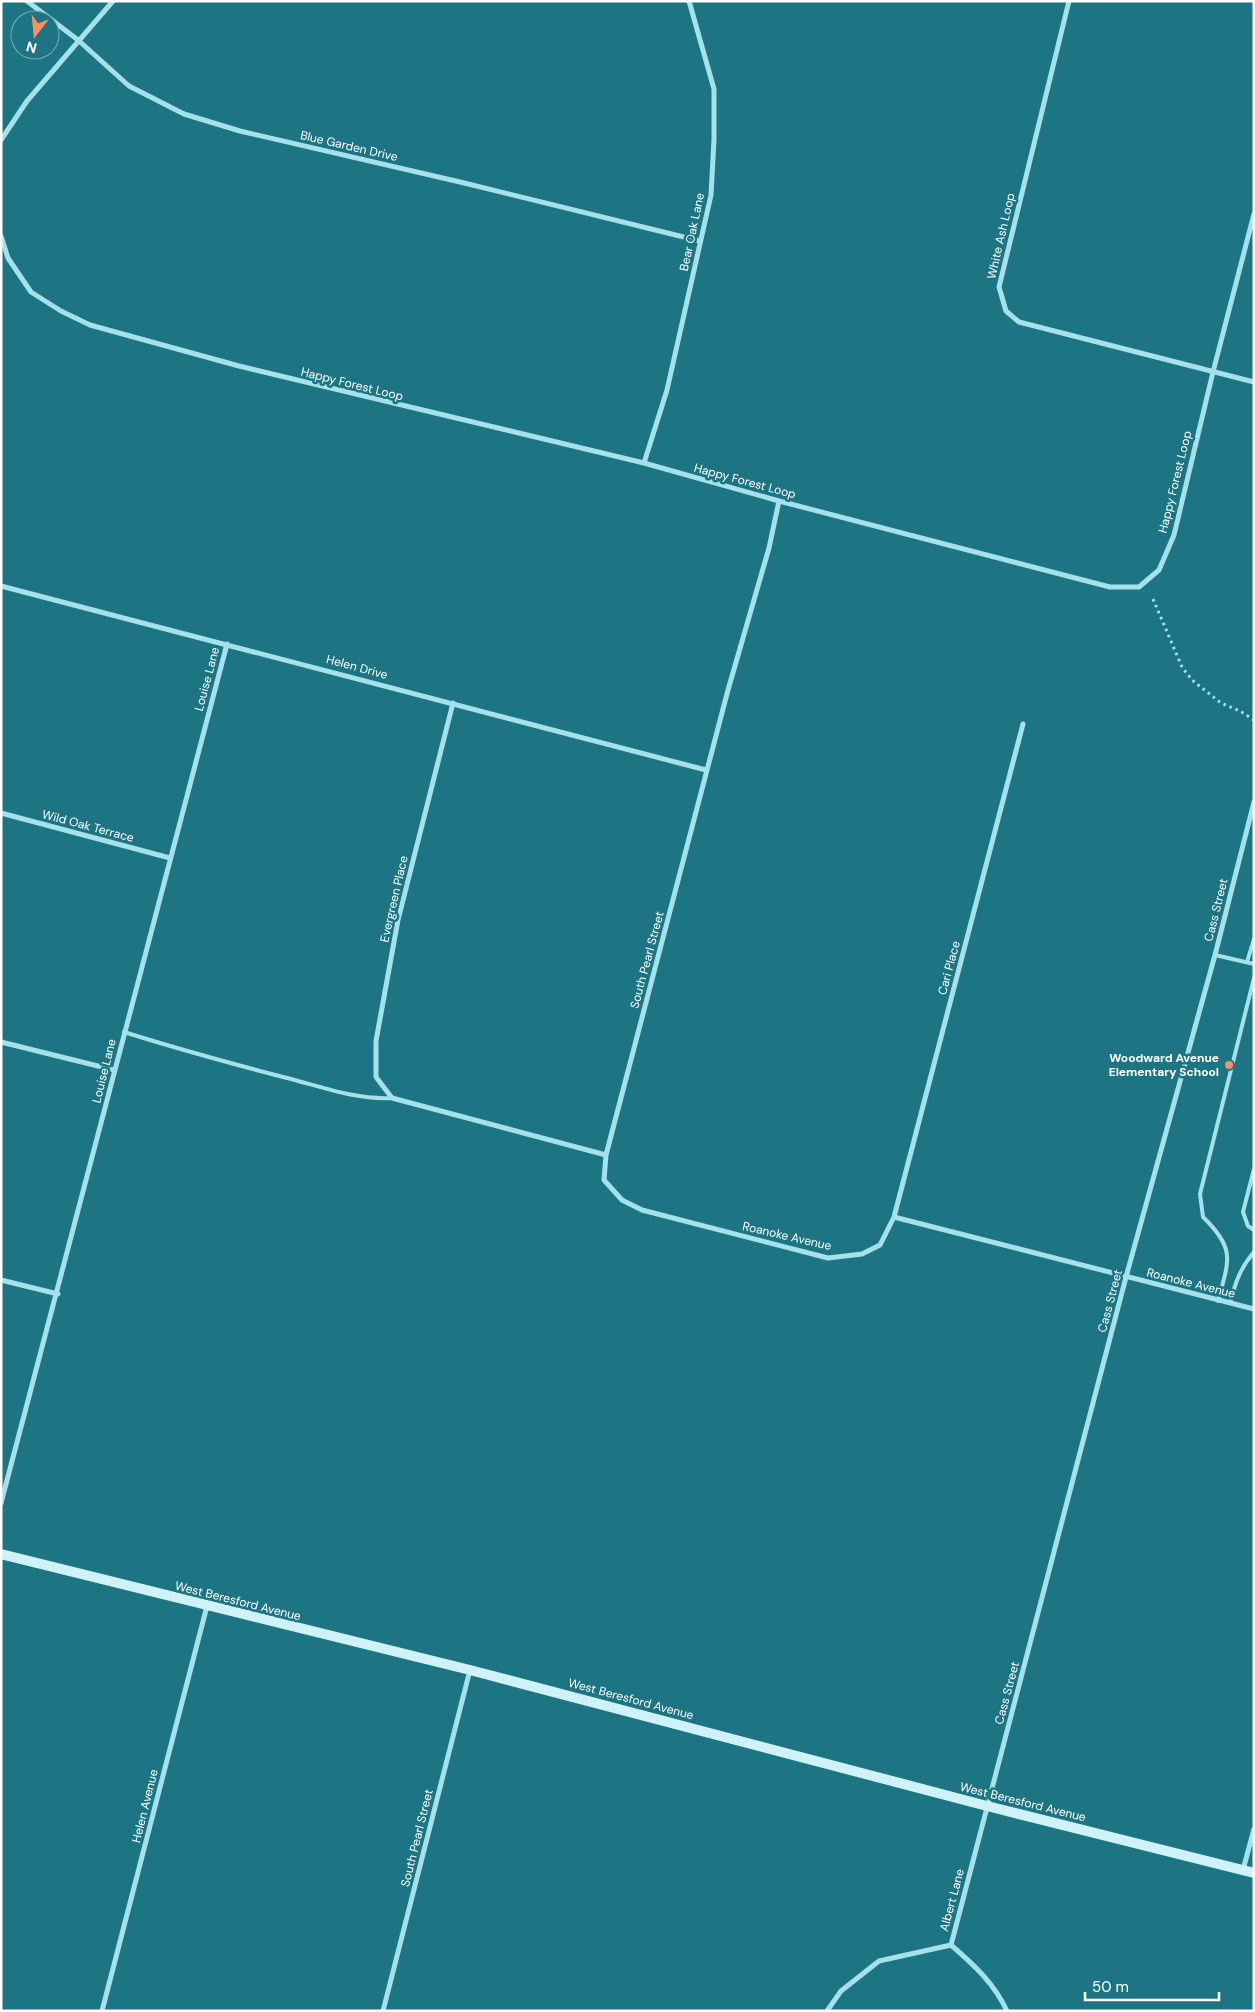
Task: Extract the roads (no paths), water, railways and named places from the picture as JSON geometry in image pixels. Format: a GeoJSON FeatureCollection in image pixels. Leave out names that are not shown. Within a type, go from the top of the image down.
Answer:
{"type":"FeatureCollection","features":[{"type":"Feature","properties":{"kind":"street","name":"Blue Garden Drive"},"geometry":{"type":"LineString","coordinates":[[27,1],[78,40],[129,86],[194,117],[240,132],[460,182],[700,242]]}},
{"type":"Feature","properties":{"kind":"street"},"geometry":{"type":"LineString","coordinates":[[1,140],[27,101],[113,1]]}},
{"type":"Feature","properties":{"kind":"street","name":"Bear Oak Lane"},"geometry":{"type":"LineString","coordinates":[[644,463],[667,390],[711,195],[714,89],[689,1]]}},
{"type":"Feature","properties":{"kind":"street","name":"White Ash Loop"},"geometry":{"type":"LineString","coordinates":[[1069,1],[999,287],[1006,311],[1019,322],[1254,382]]}},
{"type":"Feature","properties":{"kind":"street","name":"Happy Forest Loop"},"geometry":{"type":"LineString","coordinates":[[1,236],[8,258],[31,292],[61,311],[90,325],[239,366],[644,463],[780,501],[1110,587],[1139,586],[1159,570],[1174,535],[1213,372],[1254,214]]}},
{"type":"Feature","properties":{"kind":"street","name":"South Pearl Street"},"geometry":{"type":"LineString","coordinates":[[606,1155],[706,770],[769,548],[780,501]]}},
{"type":"Feature","properties":{"kind":"street","name":"Helen Drive"},"geometry":{"type":"LineString","coordinates":[[1,586],[706,770]]}},
{"type":"Feature","properties":{"kind":"street","name":"Louise Lane"},"geometry":{"type":"LineString","coordinates":[[1,1503],[58,1294],[114,1070],[227,644]]}},
{"type":"Feature","properties":{"kind":"street","name":"Evergreen Place"},"geometry":{"type":"LineString","coordinates":[[392,1098],[376,1077],[376,1041],[398,920],[454,703]]}},
{"type":"Feature","properties":{"kind":"street","name":"Cari Place"},"geometry":{"type":"LineString","coordinates":[[894,1217],[1024,724]]}},
{"type":"Feature","properties":{"kind":"street","name":"Cass Street"},"geometry":{"type":"LineString","coordinates":[[987,1806],[1126,1277],[1254,802]]}},
{"type":"Feature","properties":{"kind":"street","name":"Wild Oak Terrace"},"geometry":{"type":"LineString","coordinates":[[1,813],[170,858]]}},
{"type":"Feature","properties":{"kind":"street"},"geometry":{"type":"LineString","coordinates":[[1,1042],[114,1070]]}},
{"type":"Feature","properties":{"kind":"street"},"geometry":{"type":"LineString","coordinates":[[392,1098],[606,1155]]}},
{"type":"Feature","properties":{"kind":"street","name":"Roanoke Avenue"},"geometry":{"type":"LineString","coordinates":[[606,1155],[604,1180],[622,1200],[642,1210],[828,1258],[862,1254],[880,1245],[894,1217],[1254,1309]]}},
{"type":"Feature","properties":{"kind":"street"},"geometry":{"type":"LineString","coordinates":[[1,1280],[58,1294]]}},
{"type":"Feature","properties":{"kind":"street","name":"West Beresford Avenue"},"geometry":{"type":"LineString","coordinates":[[1,1554],[470,1670],[987,1806],[1254,1873]]}},
{"type":"Feature","properties":{"kind":"street","name":"Helen Avenue"},"geometry":{"type":"LineString","coordinates":[[102,2011],[207,1606]]}},
{"type":"Feature","properties":{"kind":"street","name":"South Pearl Street"},"geometry":{"type":"LineString","coordinates":[[383,2011],[470,1670]]}},
{"type":"Feature","properties":{"kind":"street","name":"Albert Lane"},"geometry":{"type":"LineString","coordinates":[[827,2011],[841,1991],[879,1961],[951,1945],[987,1806]]}},
{"type":"Feature","properties":{"kind":"street"},"geometry":{"type":"LineString","coordinates":[[1243,1870],[1254,1829]]}},
{"type":"Feature","properties":{"kind":"street"},"geometry":{"type":"LineString","coordinates":[[951,1945],[976,1967],[999,1994],[1007,2011]]}},
{"type":"Feature","properties":{"kind":"lane"},"geometry":{"type":"LineString","coordinates":[[1247,962],[1254,939]]}},
{"type":"Feature","properties":{"kind":"lane"},"geometry":{"type":"LineString","coordinates":[[1214,955],[1254,964]]}},
{"type":"Feature","properties":{"kind":"lane"},"geometry":{"type":"LineString","coordinates":[[1218,1301],[1228,1266],[1227,1247],[1215,1229],[1203,1217],[1200,1194],[1254,978]]}},
{"type":"Feature","properties":{"kind":"lane"},"geometry":{"type":"LineString","coordinates":[[124,1032],[186,1051],[342,1092],[368,1098],[392,1098]]}},
{"type":"Feature","properties":{"kind":"lane"},"geometry":{"type":"LineString","coordinates":[[1254,1170],[1243,1212],[1248,1226],[1254,1230]]}},
{"type":"Feature","properties":{"kind":"lane"},"geometry":{"type":"LineString","coordinates":[[1230,1303],[1237,1277],[1244,1264],[1254,1252]]}},
{"type":"Feature","properties":{"kind":"place","name":"Woodward Avenue Elementary School"},"geometry":{"type":"Point","coordinates":[1229,1065]}}]}
